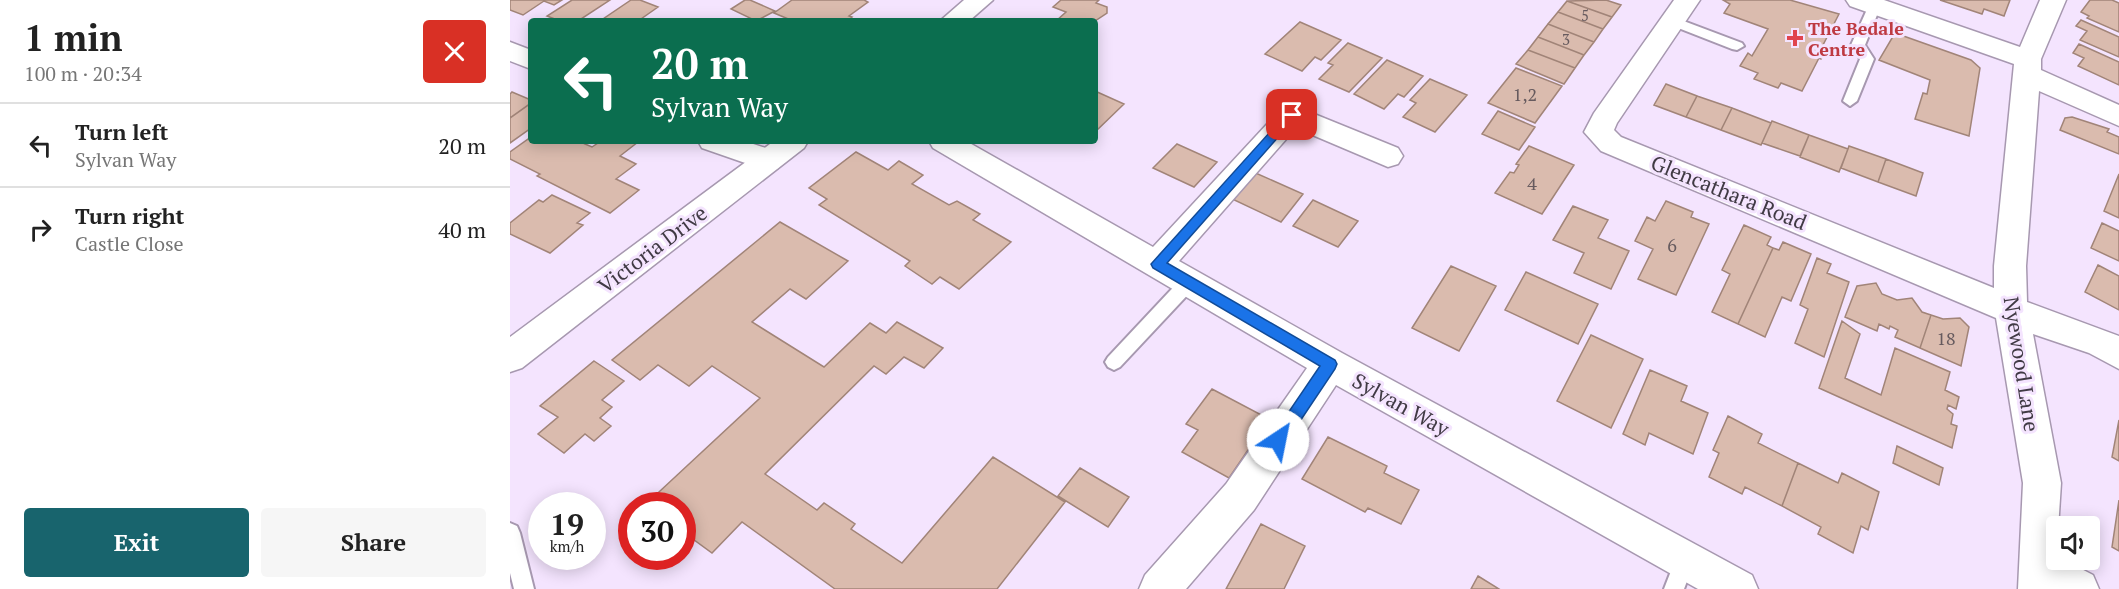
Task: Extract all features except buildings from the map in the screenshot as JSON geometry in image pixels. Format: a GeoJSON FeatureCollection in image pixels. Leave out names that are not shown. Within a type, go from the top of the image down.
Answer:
{"type":"FeatureCollection","features":[{"type":"Feature","properties":{"kind":"street"},"geometry":{"type":"LineString","coordinates":[[957,18],[980,0]]}},
{"type":"Feature","properties":{"kind":"street","name":"Nyewood Lane"},"geometry":{"type":"LineString","coordinates":[[2039,579],[2042,483],[2011,308],[2010,266],[2028,67],[2053,0]]}},
{"type":"Feature","properties":{"kind":"street"},"geometry":{"type":"LineString","coordinates":[[1867,3],[2028,67],[2119,116]]}},
{"type":"Feature","properties":{"kind":"street","name":"Glencathara Road"},"geometry":{"type":"LineString","coordinates":[[1680,11],[1604,120],[1598,132],[1611,144],[2011,308]]}},
{"type":"Feature","properties":{"kind":"street"},"geometry":{"type":"LineString","coordinates":[[510,51],[528,59]]}},
{"type":"Feature","properties":{"kind":"street"},"geometry":{"type":"LineString","coordinates":[[1158,264],[1292,115],[1388,156]]}},
{"type":"Feature","properties":{"kind":"street"},"geometry":{"type":"LineString","coordinates":[[721,144],[768,160]]}},
{"type":"Feature","properties":{"kind":"street","name":"Victoria Drive"},"geometry":{"type":"LineString","coordinates":[[510,357],[790,144]]}},
{"type":"Feature","properties":{"kind":"street","name":"Sylvan Way"},"geometry":{"type":"LineString","coordinates":[[948,144],[1329,364],[1680,574],[1738,589]]}},
{"type":"Feature","properties":{"kind":"street"},"geometry":{"type":"LineString","coordinates":[[2011,308],[2048,325],[2101,343],[2119,354]]}},
{"type":"Feature","properties":{"kind":"street"},"geometry":{"type":"LineString","coordinates":[[1159,589],[1240,497],[1329,364]]}},
{"type":"Feature","properties":{"kind":"street"},"geometry":{"type":"LineString","coordinates":[[2039,579],[2079,589]]}},
{"type":"Feature","properties":{"kind":"lane"},"geometry":{"type":"LineString","coordinates":[[1850,101],[1867,59],[1859,42],[1867,3]]}},
{"type":"Feature","properties":{"kind":"lane"},"geometry":{"type":"LineString","coordinates":[[1680,11],[1737,46]]}},
{"type":"Feature","properties":{"kind":"lane"},"geometry":{"type":"LineString","coordinates":[[1114,362],[1188,282]]}},
{"type":"Feature","properties":{"kind":"lane"},"geometry":{"type":"LineString","coordinates":[[510,533],[524,589]]}},
{"type":"Feature","properties":{"kind":"place","name":"The Bedale Centre"},"geometry":{"type":"Point","coordinates":[1795,38]}},
{"type":"Feature","properties":{"kind":"route"},"geometry":{"type":"LineString","coordinates":[[1278,440],[1329,364],[1158,264],[1292,115]]}}]}
